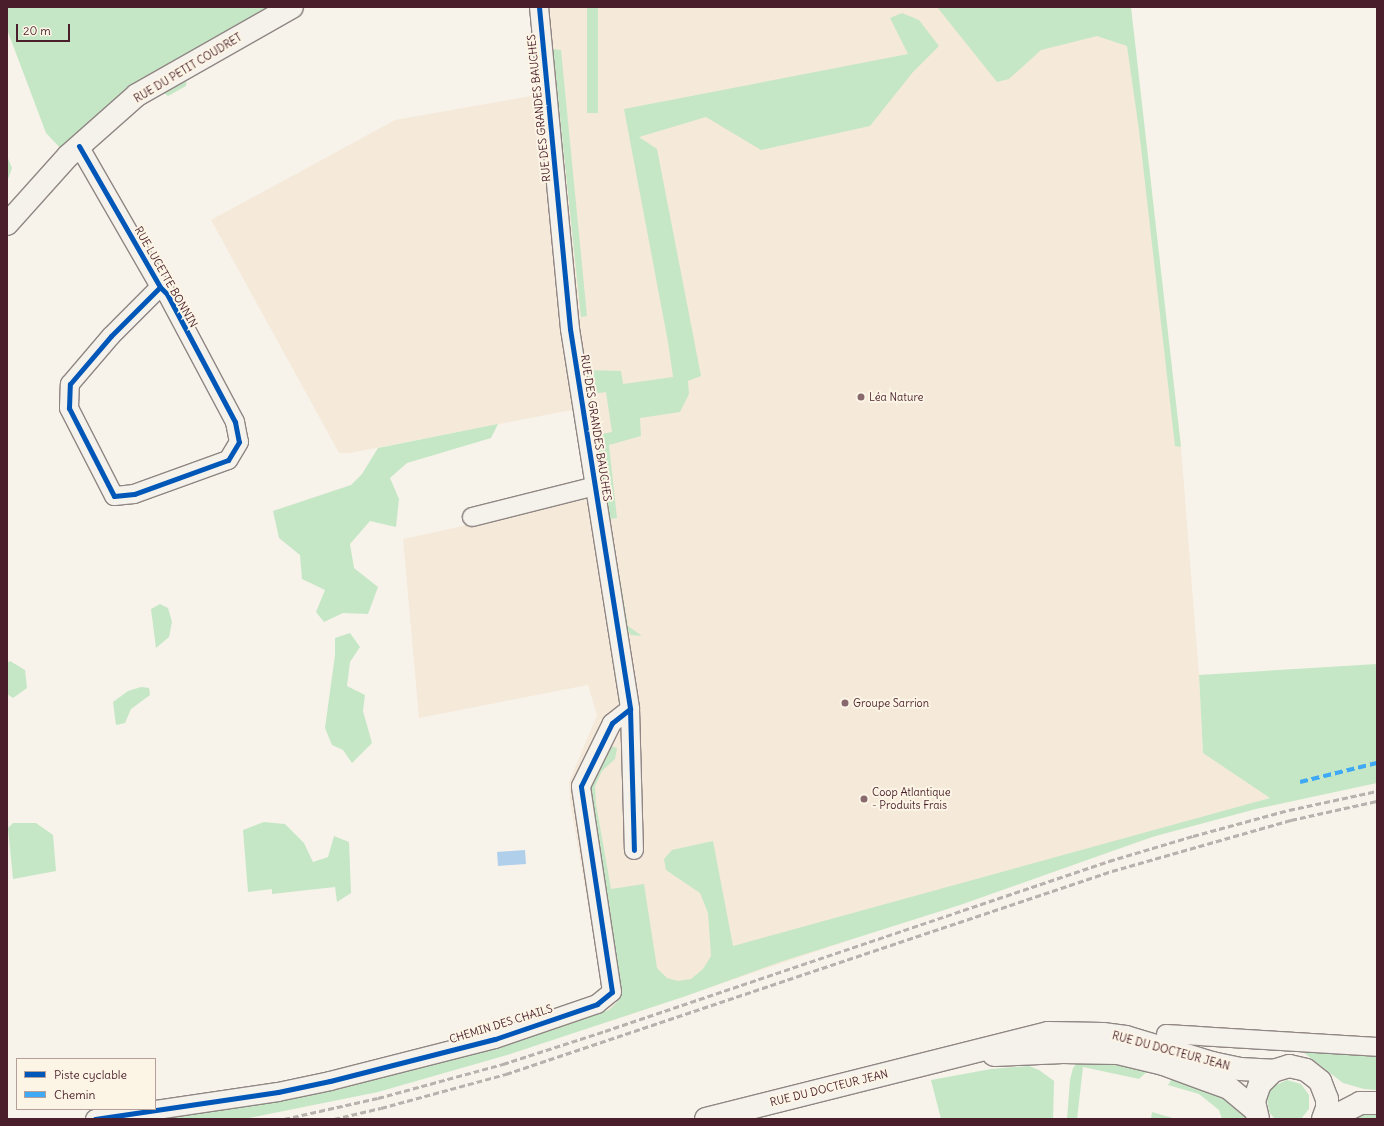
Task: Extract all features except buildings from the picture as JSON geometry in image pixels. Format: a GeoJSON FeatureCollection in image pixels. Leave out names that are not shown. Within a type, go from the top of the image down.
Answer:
{"type":"FeatureCollection","features":[{"type":"Feature","properties":{"kind":"street","name":"RUE DU PETIT COUDRET"},"geometry":{"type":"LineString","coordinates":[[7,224],[68,156],[137,95],[292,7]]}},
{"type":"Feature","properties":{"kind":"street","name":"RUE DES GRANDES BAUCHES"},"geometry":{"type":"LineString","coordinates":[[539,7],[570,329],[630,709],[634,850]]}},
{"type":"Feature","properties":{"kind":"street","name":"RUE LUCETTE BONNIN"},"geometry":{"type":"LineString","coordinates":[[80,146],[160,287],[167,294],[235,422],[239,442],[228,460],[134,494],[114,496],[69,408],[70,384],[110,336],[160,287]]}},
{"type":"Feature","properties":{"kind":"street","name":"RUE DES GRANDES BAUCHES"},"geometry":{"type":"LineString","coordinates":[[472,517],[595,486]]}},
{"type":"Feature","properties":{"kind":"street","name":"CHEMIN DES CHAILS"},"geometry":{"type":"LineString","coordinates":[[95,1119],[278,1092],[330,1081],[495,1039],[597,1004],[612,992],[581,786],[612,723],[630,709]]}},
{"type":"Feature","properties":{"kind":"street","name":"RUE DU DOCTEUR JEAN"},"geometry":{"type":"LineString","coordinates":[[706,1119],[1048,1033],[1103,1034],[1154,1045],[1185,1056],[1240,1069],[1273,1071],[1289,1066],[1297,1067]]}},
{"type":"Feature","properties":{"kind":"street","name":"RUE DU DOCTEUR JEAN"},"geometry":{"type":"LineString","coordinates":[[1166,1034],[1377,1047]]}},
{"type":"Feature","properties":{"kind":"street"},"geometry":{"type":"LineString","coordinates":[[1296,1041],[1297,1067],[1306,1070],[1320,1081],[1368,1103]]}},
{"type":"Feature","properties":{"kind":"street","name":"RUE DU DOCTEUR JEAN"},"geometry":{"type":"LineString","coordinates":[[953,1058],[1031,1053],[1118,1053],[1163,1064],[1229,1088],[1256,1114]]}},
{"type":"Feature","properties":{"kind":"street"},"geometry":{"type":"LineString","coordinates":[[1256,1114],[1254,1101],[1258,1088],[1266,1077],[1273,1071]]}},
{"type":"Feature","properties":{"kind":"street"},"geometry":{"type":"LineString","coordinates":[[1320,1081],[1327,1099],[1327,1108],[1323,1119]]}},
{"type":"Feature","properties":{"kind":"street"},"geometry":{"type":"LineString","coordinates":[[1329,1119],[1368,1103]]}},
{"type":"Feature","properties":{"kind":"shaded area"},"geometry":{"type":"Polygon","coordinates":[[[539,7],[1129,7],[1181,447],[1199,675],[1203,753],[1271,797],[608,1022],[570,801],[569,782],[597,715],[588,685],[419,718],[403,539],[596,497],[582,408],[350,453],[339,453],[211,220],[395,120],[548,93],[539,7]]]}},
{"type":"Feature","properties":{"kind":"green space"},"geometry":{"type":"Polygon","coordinates":[[[7,7],[272,7],[172,61],[126,90],[65,153],[46,133],[8,32],[7,7]]]}},
{"type":"Feature","properties":{"kind":"green space"},"geometry":{"type":"Polygon","coordinates":[[[587,7],[598,7],[598,113],[587,113],[587,7]]]}},
{"type":"Feature","properties":{"kind":"green space"},"geometry":{"type":"Polygon","coordinates":[[[937,7],[1131,7],[1181,447],[1175,446],[1139,130],[1127,46],[1097,36],[1041,50],[1009,79],[997,82],[937,7]]]}},
{"type":"Feature","properties":{"kind":"green space"},"geometry":{"type":"Polygon","coordinates":[[[902,13],[919,20],[939,46],[913,72],[870,126],[761,150],[706,117],[639,137],[657,149],[701,376],[688,381],[689,394],[680,412],[640,418],[641,436],[609,445],[617,518],[610,519],[628,626],[642,636],[631,635],[622,622],[597,442],[602,434],[612,432],[606,392],[599,393],[588,389],[584,379],[587,370],[621,371],[623,384],[673,377],[668,342],[624,109],[908,54],[890,18],[902,13]]]}},
{"type":"Feature","properties":{"kind":"green space"},"geometry":{"type":"Polygon","coordinates":[[[553,49],[561,50],[587,316],[581,317],[553,49]]]}},
{"type":"Feature","properties":{"kind":"green space"},"geometry":{"type":"Polygon","coordinates":[[[187,76],[186,86],[168,96],[161,91],[187,76]]]}},
{"type":"Feature","properties":{"kind":"green space"},"geometry":{"type":"Polygon","coordinates":[[[7,156],[12,168],[7,182],[7,156]]]}},
{"type":"Feature","properties":{"kind":"green space"},"geometry":{"type":"Polygon","coordinates":[[[498,424],[491,438],[407,463],[390,478],[399,499],[396,527],[370,521],[350,544],[354,568],[378,587],[368,614],[343,613],[324,622],[316,612],[325,590],[302,579],[300,555],[279,538],[273,511],[351,485],[362,474],[378,448],[498,424]]]}},
{"type":"Feature","properties":{"kind":"green space"},"geometry":{"type":"Polygon","coordinates":[[[160,604],[168,608],[172,622],[169,637],[156,648],[151,609],[160,604]]]}},
{"type":"Feature","properties":{"kind":"green space"},"geometry":{"type":"Polygon","coordinates":[[[350,633],[360,647],[350,662],[347,686],[365,695],[363,711],[372,743],[352,763],[343,750],[332,745],[325,728],[335,655],[335,638],[350,633]]]}},
{"type":"Feature","properties":{"kind":"green space"},"geometry":{"type":"Polygon","coordinates":[[[10,661],[25,670],[27,688],[13,698],[7,694],[7,663],[10,661]]]}},
{"type":"Feature","properties":{"kind":"green space"},"geometry":{"type":"Polygon","coordinates":[[[1377,664],[1377,783],[1256,809],[1152,837],[960,905],[783,961],[686,996],[507,1055],[378,1092],[244,1119],[142,1119],[293,1095],[391,1075],[490,1048],[609,1010],[618,1001],[620,994],[588,792],[610,746],[617,748],[615,759],[602,771],[595,786],[596,804],[611,889],[644,884],[657,968],[667,978],[678,981],[691,979],[703,969],[711,956],[708,913],[700,893],[666,870],[664,859],[672,850],[713,841],[733,946],[1270,798],[1203,753],[1199,675],[1377,664]]]}},
{"type":"Feature","properties":{"kind":"green space"},"geometry":{"type":"Polygon","coordinates":[[[141,687],[149,688],[150,695],[131,709],[125,723],[116,725],[113,702],[128,691],[141,687]]]}},
{"type":"Feature","properties":{"kind":"green space"},"geometry":{"type":"Polygon","coordinates":[[[264,822],[285,824],[304,843],[313,862],[328,857],[334,836],[349,842],[351,893],[337,902],[335,887],[272,894],[272,889],[248,892],[243,830],[264,822]]]}},
{"type":"Feature","properties":{"kind":"green space"},"geometry":{"type":"Polygon","coordinates":[[[13,823],[36,823],[53,835],[56,871],[13,879],[8,828],[13,823]]]}},
{"type":"Feature","properties":{"kind":"green space"},"geometry":{"type":"Polygon","coordinates":[[[1303,1052],[1377,1056],[1377,1090],[1364,1089],[1343,1083],[1303,1052]]]}},
{"type":"Feature","properties":{"kind":"green space"},"geometry":{"type":"Polygon","coordinates":[[[1085,1060],[1153,1066],[1139,1079],[1083,1067],[1077,1119],[1067,1119],[1070,1080],[1073,1068],[1077,1063],[1085,1060]]]}},
{"type":"Feature","properties":{"kind":"green space"},"geometry":{"type":"Polygon","coordinates":[[[1029,1066],[1039,1070],[1054,1081],[1053,1119],[941,1119],[931,1080],[991,1069],[1029,1066]]]}},
{"type":"Feature","properties":{"kind":"green space"},"geometry":{"type":"Polygon","coordinates":[[[1173,1077],[1215,1089],[1249,1119],[1222,1119],[1219,1110],[1199,1094],[1168,1085],[1173,1077]]]}},
{"type":"Feature","properties":{"kind":"green space"},"geometry":{"type":"Polygon","coordinates":[[[1287,1080],[1301,1084],[1309,1095],[1309,1109],[1301,1119],[1275,1119],[1269,1112],[1267,1098],[1269,1091],[1274,1086],[1287,1080]]]}},
{"type":"Feature","properties":{"kind":"green space"},"geometry":{"type":"Polygon","coordinates":[[[1152,1112],[1176,1119],[1151,1119],[1152,1112]]]}},
{"type":"Feature","properties":{"kind":"green space"},"geometry":{"type":"Polygon","coordinates":[[[1377,1113],[1377,1119],[1349,1119],[1357,1116],[1377,1113]]]}},
{"type":"Feature","properties":{"kind":"water"},"geometry":{"type":"Polygon","coordinates":[[[525,850],[526,864],[498,866],[497,852],[525,850]]]}},
{"type":"Feature","properties":{"kind":"railway"},"geometry":{"type":"LineString","coordinates":[[284,1119],[378,1098],[503,1064],[1109,861],[1289,810],[1377,791]]}},
{"type":"Feature","properties":{"kind":"railway"},"geometry":{"type":"LineString","coordinates":[[334,1119],[381,1108],[506,1074],[1112,871],[1291,820],[1377,801]]}},
{"type":"Feature","properties":{"kind":"marked path"},"geometry":{"type":"LineString","coordinates":[[1300,782],[1377,763]]}},
{"type":"Feature","properties":{"kind":"cycle path"},"geometry":{"type":"LineString","coordinates":[[539,7],[570,329],[630,709],[634,850]]}},
{"type":"Feature","properties":{"kind":"cycle path"},"geometry":{"type":"LineString","coordinates":[[79,146],[160,287],[167,294],[235,422],[239,442],[228,460],[134,494],[114,496],[69,408],[70,384],[111,336],[160,287]]}},
{"type":"Feature","properties":{"kind":"cycle path"},"geometry":{"type":"LineString","coordinates":[[95,1119],[278,1092],[330,1081],[495,1039],[597,1004],[612,992],[581,786],[612,723],[630,709]]}},
{"type":"Feature","properties":{"kind":"place","name":"Léa Nature"},"geometry":{"type":"Point","coordinates":[861,397]}},
{"type":"Feature","properties":{"kind":"place","name":"Groupe Sarrion"},"geometry":{"type":"Point","coordinates":[845,703]}},
{"type":"Feature","properties":{"kind":"place","name":"Coop Atlantique - Produits Frais"},"geometry":{"type":"Point","coordinates":[864,799]}}]}
